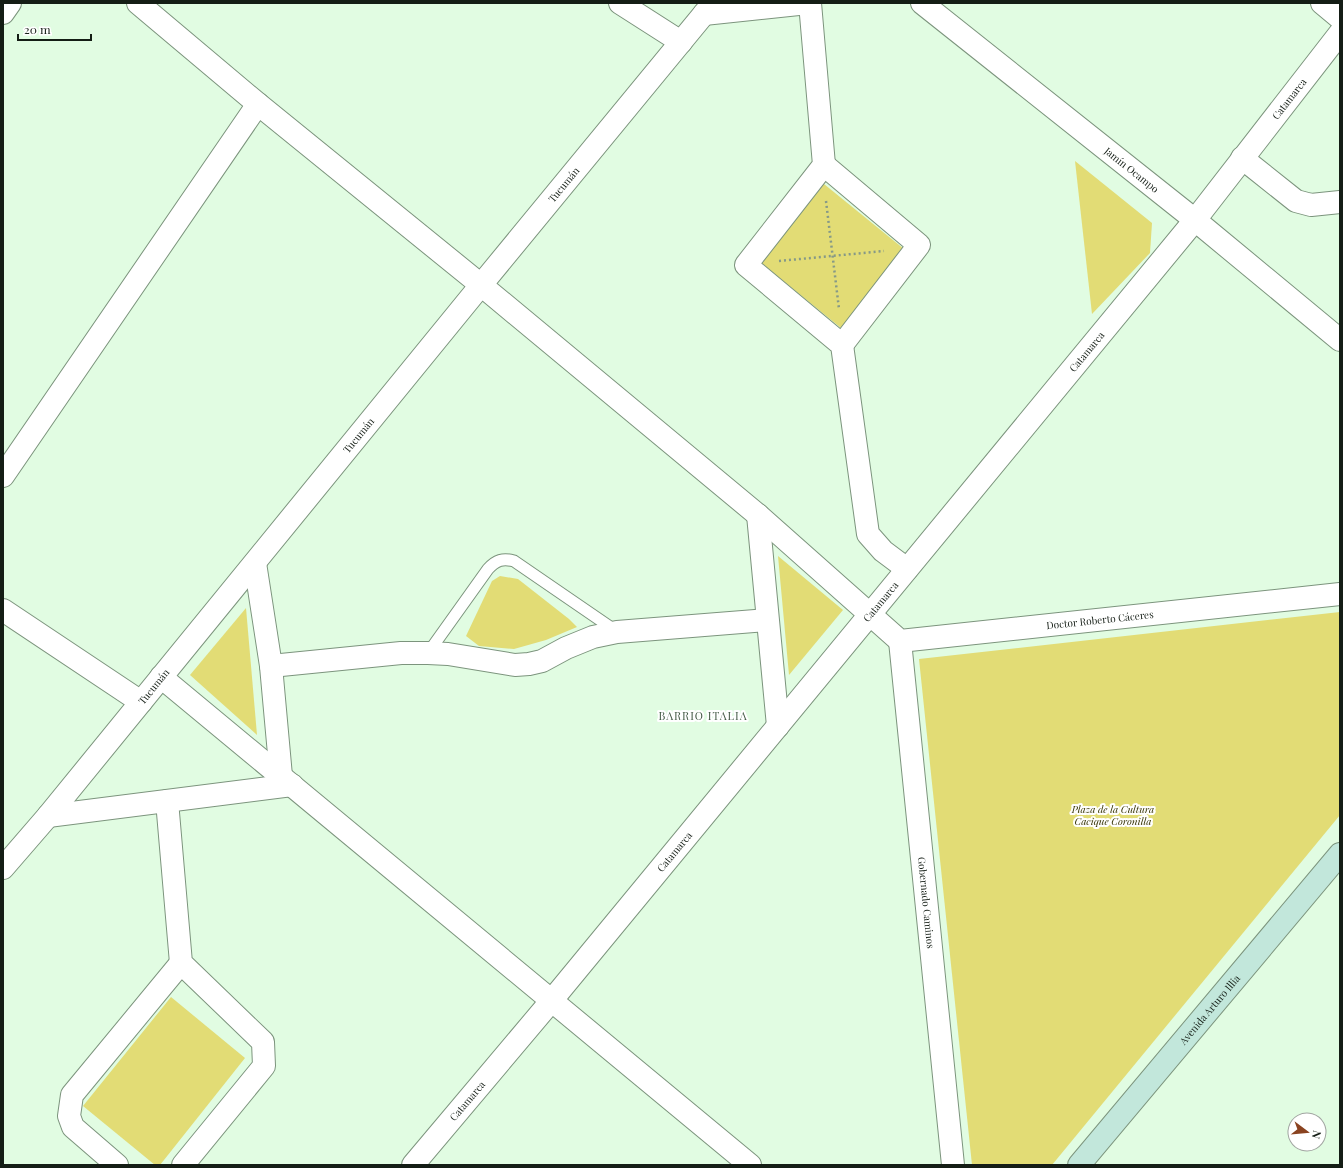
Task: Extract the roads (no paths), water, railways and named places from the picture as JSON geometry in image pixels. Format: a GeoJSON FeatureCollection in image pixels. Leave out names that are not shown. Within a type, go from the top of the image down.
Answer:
{"type":"FeatureCollection","features":[{"type":"Feature","properties":{"kind":"main road","name":"Avenida Arturo Illia"},"geometry":{"type":"LineString","coordinates":[[1079,1165],[1340,854]]}},
{"type":"Feature","properties":{"kind":"street"},"geometry":{"type":"LineString","coordinates":[[3,13],[10,3]]}},
{"type":"Feature","properties":{"kind":"street"},"geometry":{"type":"LineString","coordinates":[[138,3],[258,104],[481,285],[758,515],[900,641]]}},
{"type":"Feature","properties":{"kind":"street"},"geometry":{"type":"LineString","coordinates":[[620,3],[680,42]]}},
{"type":"Feature","properties":{"kind":"street"},"geometry":{"type":"LineString","coordinates":[[708,8],[809,3],[824,165],[746,266],[842,345],[868,534],[883,552],[907,569]]}},
{"type":"Feature","properties":{"kind":"street","name":"Jamín Ocampo"},"geometry":{"type":"LineString","coordinates":[[922,3],[1195,220],[1340,340]]}},
{"type":"Feature","properties":{"kind":"street"},"geometry":{"type":"LineString","coordinates":[[1322,3],[1340,18]]}},
{"type":"Feature","properties":{"kind":"street","name":"Tucumán"},"geometry":{"type":"LineString","coordinates":[[3,868],[48,816],[708,8]]}},
{"type":"Feature","properties":{"kind":"street","name":"Catamarca"},"geometry":{"type":"LineString","coordinates":[[414,1165],[552,1000],[1195,220],[1340,33]]}},
{"type":"Feature","properties":{"kind":"street"},"geometry":{"type":"LineString","coordinates":[[3,476],[258,104]]}},
{"type":"Feature","properties":{"kind":"street"},"geometry":{"type":"LineString","coordinates":[[1242,158],[1296,201],[1311,205],[1340,202]]}},
{"type":"Feature","properties":{"kind":"street"},"geometry":{"type":"LineString","coordinates":[[824,165],[919,245],[842,345]]}},
{"type":"Feature","properties":{"kind":"street"},"geometry":{"type":"LineString","coordinates":[[758,515],[778,726]]}},
{"type":"Feature","properties":{"kind":"street"},"geometry":{"type":"LineString","coordinates":[[255,563],[272,666],[286,781]]}},
{"type":"Feature","properties":{"kind":"street","name":"Doctor Roberto Cáceres"},"geometry":{"type":"LineString","coordinates":[[900,641],[1340,594]]}},
{"type":"Feature","properties":{"kind":"street"},"geometry":{"type":"LineString","coordinates":[[3,610],[141,702]]}},
{"type":"Feature","properties":{"kind":"street"},"geometry":{"type":"LineString","coordinates":[[272,666],[401,653],[448,654],[515,665],[529,664],[542,661],[566,648],[593,637],[616,632],[768,620]]}},
{"type":"Feature","properties":{"kind":"street","name":"Gobernado Caminos"},"geometry":{"type":"LineString","coordinates":[[900,641],[953,1165]]}},
{"type":"Feature","properties":{"kind":"street"},"geometry":{"type":"LineString","coordinates":[[161,678],[750,1165]]}},
{"type":"Feature","properties":{"kind":"street"},"geometry":{"type":"LineString","coordinates":[[48,816],[168,801],[286,781]]}},
{"type":"Feature","properties":{"kind":"street"},"geometry":{"type":"LineString","coordinates":[[168,801],[181,963],[263,1042],[264,1066],[183,1165]]}},
{"type":"Feature","properties":{"kind":"street"},"geometry":{"type":"LineString","coordinates":[[117,1165],[73,1127],[69,1116],[72,1095],[181,963]]}},
{"type":"Feature","properties":{"kind":"lane"},"geometry":{"type":"LineString","coordinates":[[428,653],[488,569],[494,563],[507,559],[514,561],[616,632]]}},
{"type":"Feature","properties":{"kind":"district","name":"BARRIO ITALIA"},"geometry":{"type":"Point","coordinates":[703,716]}},
{"type":"Feature","properties":{"kind":"park label","name":"Plaza de la Cultura Cacique Coronilla"},"geometry":{"type":"Point","coordinates":[1113,814]}}]}
